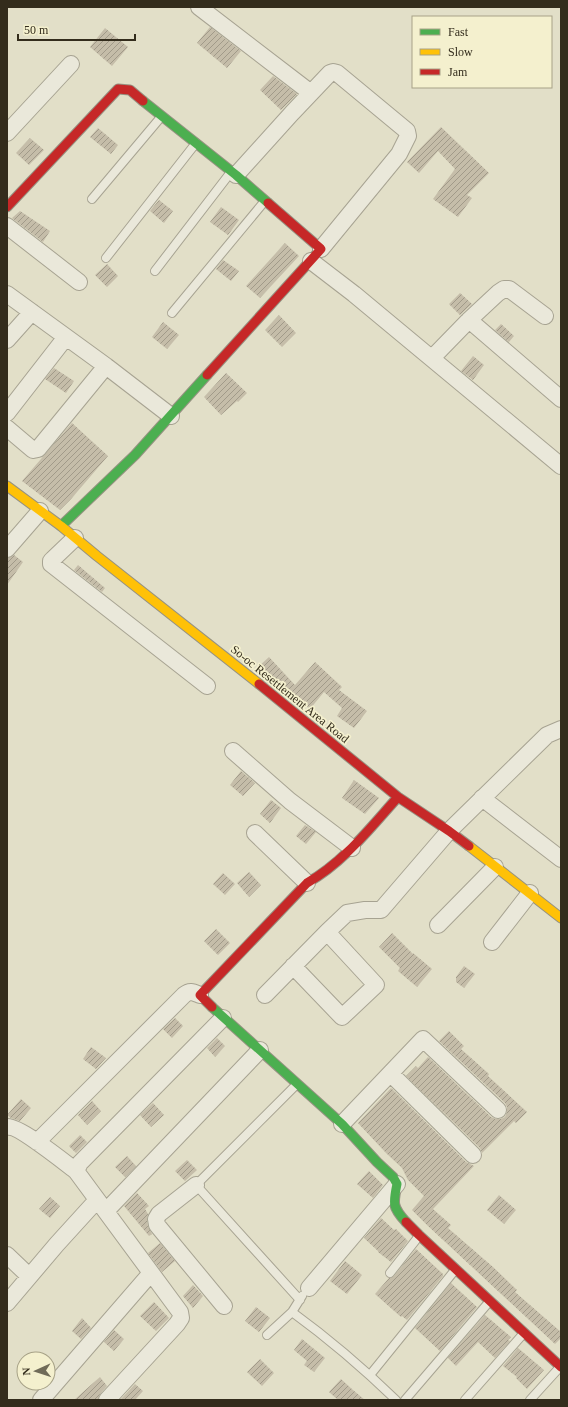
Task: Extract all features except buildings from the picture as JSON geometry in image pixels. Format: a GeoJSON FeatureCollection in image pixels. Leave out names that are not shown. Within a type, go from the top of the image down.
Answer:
{"type":"FeatureCollection","features":[{"type":"Feature","properties":{"kind":"street"},"geometry":{"type":"LineString","coordinates":[[199,7],[311,93]]}},
{"type":"Feature","properties":{"kind":"street"},"geometry":{"type":"LineString","coordinates":[[7,132],[71,64]]}},
{"type":"Feature","properties":{"kind":"street"},"geometry":{"type":"LineString","coordinates":[[61,526],[135,455],[311,261],[398,154],[409,133],[337,72],[330,73],[233,174]]}},
{"type":"Feature","properties":{"kind":"street"},"geometry":{"type":"LineString","coordinates":[[7,207],[118,89],[130,90],[196,143],[321,249]]}},
{"type":"Feature","properties":{"kind":"street"},"geometry":{"type":"LineString","coordinates":[[7,226],[79,282]]}},
{"type":"Feature","properties":{"kind":"street"},"geometry":{"type":"LineString","coordinates":[[311,261],[354,294],[561,466]]}},
{"type":"Feature","properties":{"kind":"street"},"geometry":{"type":"LineString","coordinates":[[432,358],[469,320],[504,289],[509,289],[545,316]]}},
{"type":"Feature","properties":{"kind":"street"},"geometry":{"type":"LineString","coordinates":[[7,294],[106,366],[171,416]]}},
{"type":"Feature","properties":{"kind":"street"},"geometry":{"type":"LineString","coordinates":[[7,340],[32,312]]}},
{"type":"Feature","properties":{"kind":"street"},"geometry":{"type":"LineString","coordinates":[[469,320],[561,400]]}},
{"type":"Feature","properties":{"kind":"street"},"geometry":{"type":"LineString","coordinates":[[7,413],[66,337]]}},
{"type":"Feature","properties":{"kind":"street"},"geometry":{"type":"LineString","coordinates":[[7,428],[33,450],[38,449],[106,366]]}},
{"type":"Feature","properties":{"kind":"street","name":"So-oc Resettlement Area Road"},"geometry":{"type":"LineString","coordinates":[[7,486],[61,526],[242,670],[398,797],[449,831],[561,918]]}},
{"type":"Feature","properties":{"kind":"street"},"geometry":{"type":"LineString","coordinates":[[7,549],[40,511]]}},
{"type":"Feature","properties":{"kind":"street"},"geometry":{"type":"LineString","coordinates":[[75,538],[53,559],[51,564],[207,686]]}},
{"type":"Feature","properties":{"kind":"street"},"geometry":{"type":"LineString","coordinates":[[265,995],[347,913],[365,910],[381,910],[449,831],[547,735],[561,729]]}},
{"type":"Feature","properties":{"kind":"street"},"geometry":{"type":"LineString","coordinates":[[233,751],[290,801],[352,848]]}},
{"type":"Feature","properties":{"kind":"street"},"geometry":{"type":"LineString","coordinates":[[200,995],[307,883],[321,876],[352,848],[398,797]]}},
{"type":"Feature","properties":{"kind":"street"},"geometry":{"type":"LineString","coordinates":[[482,798],[561,859]]}},
{"type":"Feature","properties":{"kind":"street"},"geometry":{"type":"LineString","coordinates":[[255,833],[307,883]]}},
{"type":"Feature","properties":{"kind":"street"},"geometry":{"type":"LineString","coordinates":[[438,926],[495,867]]}},
{"type":"Feature","properties":{"kind":"street"},"geometry":{"type":"LineString","coordinates":[[492,942],[530,894]]}},
{"type":"Feature","properties":{"kind":"street"},"geometry":{"type":"LineString","coordinates":[[293,966],[342,1017],[376,985],[327,932]]}},
{"type":"Feature","properties":{"kind":"street"},"geometry":{"type":"LineString","coordinates":[[37,1142],[184,995],[192,991],[200,995],[223,1018],[342,1124],[393,1177],[397,1184],[394,1198],[397,1212],[419,1235],[561,1367]]}},
{"type":"Feature","properties":{"kind":"street"},"geometry":{"type":"LineString","coordinates":[[76,1171],[80,1163],[223,1018]]}},
{"type":"Feature","properties":{"kind":"street"},"geometry":{"type":"LineString","coordinates":[[342,1124],[423,1039],[498,1110]]}},
{"type":"Feature","properties":{"kind":"street"},"geometry":{"type":"LineString","coordinates":[[7,1302],[29,1276],[260,1050]]}},
{"type":"Feature","properties":{"kind":"street"},"geometry":{"type":"LineString","coordinates":[[391,1074],[473,1156]]}},
{"type":"Feature","properties":{"kind":"street"},"geometry":{"type":"LineString","coordinates":[[7,1127],[16,1128],[76,1171],[180,1312],[181,1318],[177,1324],[108,1400]]}},
{"type":"Feature","properties":{"kind":"street"},"geometry":{"type":"LineString","coordinates":[[304,1294],[397,1184]]}},
{"type":"Feature","properties":{"kind":"street"},"geometry":{"type":"LineString","coordinates":[[196,1185],[159,1214],[156,1219],[157,1225],[224,1306]]}},
{"type":"Feature","properties":{"kind":"street"},"geometry":{"type":"LineString","coordinates":[[7,1255],[29,1276]]}},
{"type":"Feature","properties":{"kind":"street"},"geometry":{"type":"LineString","coordinates":[[41,1400],[151,1273]]}},
{"type":"Feature","properties":{"kind":"lane"},"geometry":{"type":"LineString","coordinates":[[92,199],[162,116]]}},
{"type":"Feature","properties":{"kind":"lane"},"geometry":{"type":"LineString","coordinates":[[106,258],[196,143]]}},
{"type":"Feature","properties":{"kind":"lane"},"geometry":{"type":"LineString","coordinates":[[155,271],[233,174]]}},
{"type":"Feature","properties":{"kind":"lane"},"geometry":{"type":"LineString","coordinates":[[172,313],[264,201]]}},
{"type":"Feature","properties":{"kind":"lane"},"geometry":{"type":"LineString","coordinates":[[267,1334],[292,1312],[304,1294],[196,1185],[296,1084]]}},
{"type":"Feature","properties":{"kind":"lane"},"geometry":{"type":"LineString","coordinates":[[390,1273],[419,1235]]}},
{"type":"Feature","properties":{"kind":"lane"},"geometry":{"type":"LineString","coordinates":[[370,1375],[456,1269]]}},
{"type":"Feature","properties":{"kind":"lane"},"geometry":{"type":"LineString","coordinates":[[405,1400],[490,1301]]}},
{"type":"Feature","properties":{"kind":"lane"},"geometry":{"type":"LineString","coordinates":[[292,1312],[323,1334],[396,1400]]}},
{"type":"Feature","properties":{"kind":"lane"},"geometry":{"type":"LineString","coordinates":[[466,1400],[524,1333]]}},
{"type":"Feature","properties":{"kind":"lane"},"geometry":{"type":"LineString","coordinates":[[530,1400],[561,1367]]}},
{"type":"Feature","properties":{"kind":"traffic: fast"},"geometry":{"type":"LineString","coordinates":[[143,101],[236,175],[268,203]]}},
{"type":"Feature","properties":{"kind":"traffic: fast"},"geometry":{"type":"LineString","coordinates":[[61,526],[135,455],[207,375]]}},
{"type":"Feature","properties":{"kind":"traffic: fast"},"geometry":{"type":"LineString","coordinates":[[212,1007],[342,1124],[393,1177],[397,1184],[394,1200],[396,1208],[406,1222]]}},
{"type":"Feature","properties":{"kind":"traffic: slow"},"geometry":{"type":"LineString","coordinates":[[7,486],[61,526],[259,684]]}},
{"type":"Feature","properties":{"kind":"traffic: slow"},"geometry":{"type":"LineString","coordinates":[[469,846],[561,918]]}},
{"type":"Feature","properties":{"kind":"traffic: jam"},"geometry":{"type":"LineString","coordinates":[[7,207],[118,89],[130,90],[143,101]]}},
{"type":"Feature","properties":{"kind":"traffic: jam"},"geometry":{"type":"LineString","coordinates":[[207,375],[321,249],[268,203]]}},
{"type":"Feature","properties":{"kind":"traffic: jam"},"geometry":{"type":"LineString","coordinates":[[259,684],[398,797],[469,846]]}},
{"type":"Feature","properties":{"kind":"traffic: jam"},"geometry":{"type":"LineString","coordinates":[[212,1007],[200,995],[307,883],[320,875],[345,855],[398,797]]}},
{"type":"Feature","properties":{"kind":"traffic: jam"},"geometry":{"type":"LineString","coordinates":[[406,1222],[561,1367]]}}]}
